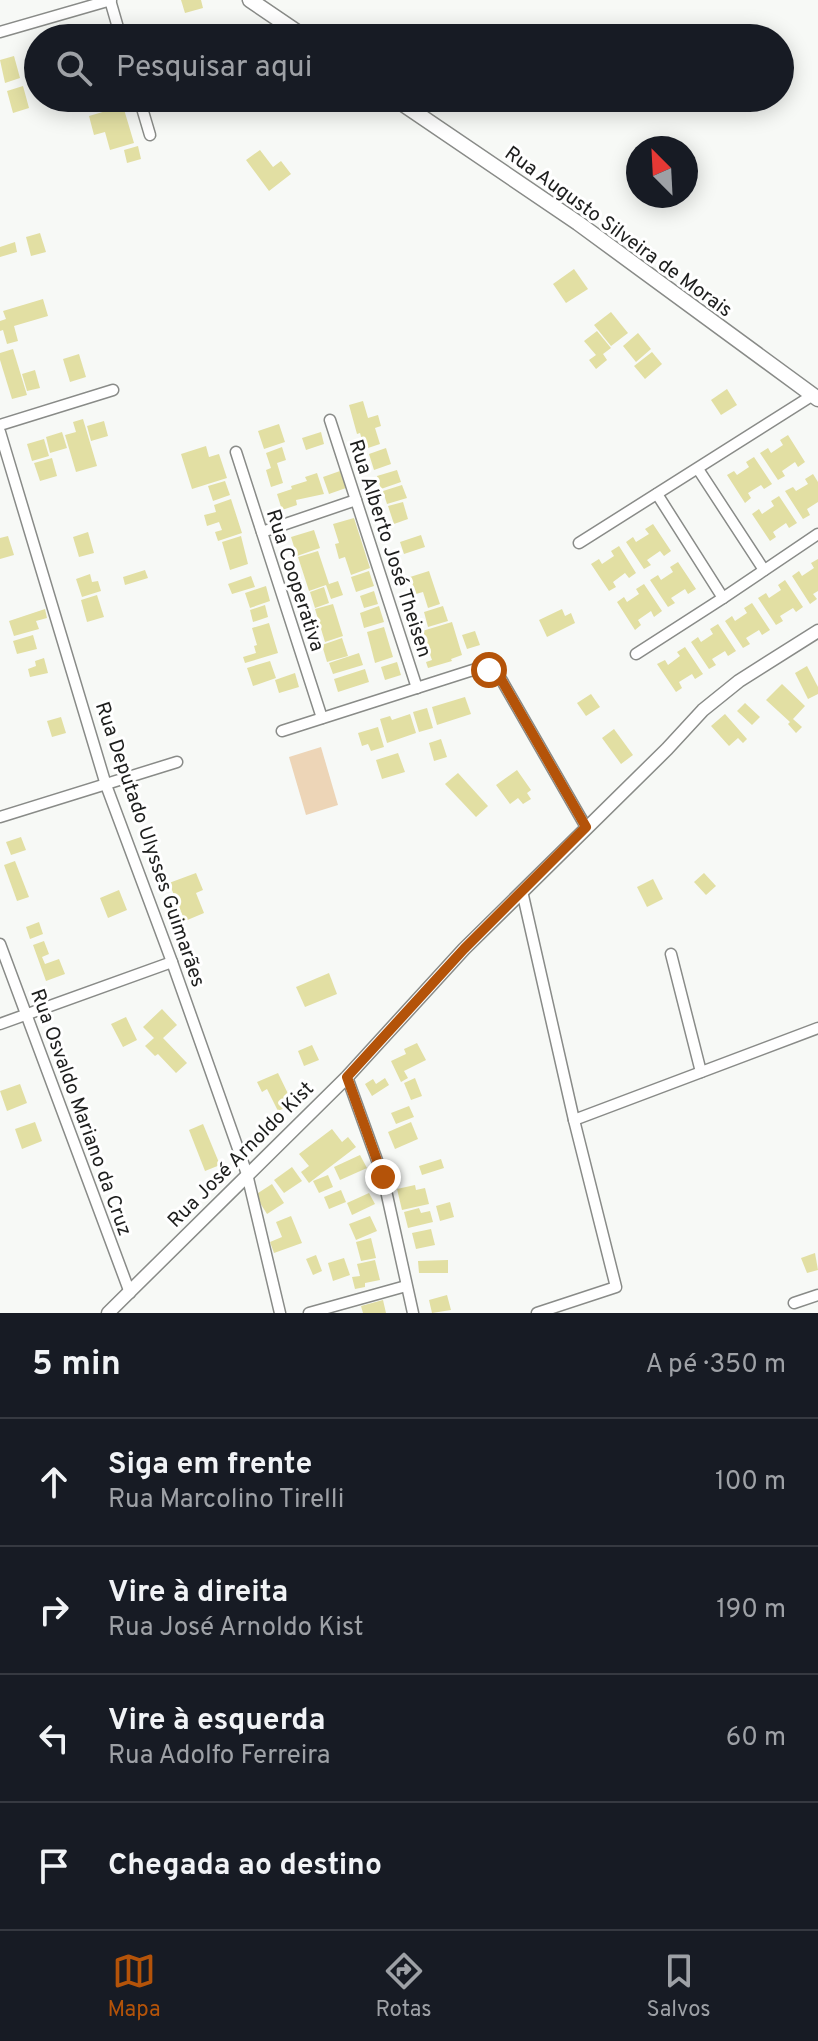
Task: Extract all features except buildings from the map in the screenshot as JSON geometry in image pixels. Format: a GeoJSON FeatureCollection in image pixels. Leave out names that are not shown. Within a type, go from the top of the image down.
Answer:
{"type":"FeatureCollection","features":[{"type":"Feature","properties":{"kind":"main road"},"geometry":{"type":"LineString","coordinates":[[250,0],[285,24]]}},
{"type":"Feature","properties":{"kind":"main road","name":"Rua Augusto Silveira de Morais"},"geometry":{"type":"LineString","coordinates":[[415,112],[578,223],[816,397]]}},
{"type":"Feature","properties":{"kind":"street"},"geometry":{"type":"LineString","coordinates":[[28,24],[110,0],[117,24]]}},
{"type":"Feature","properties":{"kind":"street"},"geometry":{"type":"LineString","coordinates":[[0,32],[24,25]]}},
{"type":"Feature","properties":{"kind":"street"},"geometry":{"type":"LineString","coordinates":[[143,112],[150,135]]}},
{"type":"Feature","properties":{"kind":"street"},"geometry":{"type":"LineString","coordinates":[[0,425],[113,390]]}},
{"type":"Feature","properties":{"kind":"street"},"geometry":{"type":"LineString","coordinates":[[579,543],[816,397]]}},
{"type":"Feature","properties":{"kind":"street","name":"Rua Alberto José Theisen"},"geometry":{"type":"LineString","coordinates":[[330,420],[417,688]]}},
{"type":"Feature","properties":{"kind":"street","name":"Rua Deputado Ulysses Guimarães"},"geometry":{"type":"LineString","coordinates":[[0,432],[106,785],[247,1174],[280,1313]]}},
{"type":"Feature","properties":{"kind":"street","name":"Rua Cooperativa"},"geometry":{"type":"LineString","coordinates":[[236,452],[322,718]]}},
{"type":"Feature","properties":{"kind":"street"},"geometry":{"type":"LineString","coordinates":[[698,469],[764,570]]}},
{"type":"Feature","properties":{"kind":"street"},"geometry":{"type":"LineString","coordinates":[[657,494],[723,598]]}},
{"type":"Feature","properties":{"kind":"street"},"geometry":{"type":"LineString","coordinates":[[262,532],[356,500]]}},
{"type":"Feature","properties":{"kind":"street"},"geometry":{"type":"LineString","coordinates":[[636,654],[818,534]]}},
{"type":"Feature","properties":{"kind":"street","name":"Rua José Arnoldo Kist"},"geometry":{"type":"LineString","coordinates":[[108,1313],[347,1077],[464,949],[703,710],[739,681],[818,631]]}},
{"type":"Feature","properties":{"kind":"street"},"geometry":{"type":"LineString","coordinates":[[282,731],[476,669],[489,670],[501,679],[586,827]]}},
{"type":"Feature","properties":{"kind":"street"},"geometry":{"type":"LineString","coordinates":[[0,817],[177,762]]}},
{"type":"Feature","properties":{"kind":"street"},"geometry":{"type":"LineString","coordinates":[[522,891],[616,1287],[537,1313]]}},
{"type":"Feature","properties":{"kind":"street","name":"Rua Osvaldo Mariano da Cruz"},"geometry":{"type":"LineString","coordinates":[[0,944],[130,1293]]}},
{"type":"Feature","properties":{"kind":"street"},"geometry":{"type":"LineString","coordinates":[[671,954],[701,1072]]}},
{"type":"Feature","properties":{"kind":"street"},"geometry":{"type":"LineString","coordinates":[[0,1024],[172,962]]}},
{"type":"Feature","properties":{"kind":"street"},"geometry":{"type":"LineString","coordinates":[[574,1120],[818,1028]]}},
{"type":"Feature","properties":{"kind":"street"},"geometry":{"type":"LineString","coordinates":[[347,1077],[383,1177],[413,1313]]}},
{"type":"Feature","properties":{"kind":"street"},"geometry":{"type":"LineString","coordinates":[[309,1313],[406,1286]]}},
{"type":"Feature","properties":{"kind":"street"},"geometry":{"type":"LineString","coordinates":[[794,1303],[818,1295]]}},
{"type":"Feature","properties":{"kind":"shaded area"},"geometry":{"type":"Polygon","coordinates":[[[321,747],[338,805],[306,815],[289,757],[321,747]]]}},
{"type":"Feature","properties":{"kind":"route"},"geometry":{"type":"LineString","coordinates":[[383,1177],[347,1077],[464,949],[586,827],[501,679],[489,670]]}}]}
